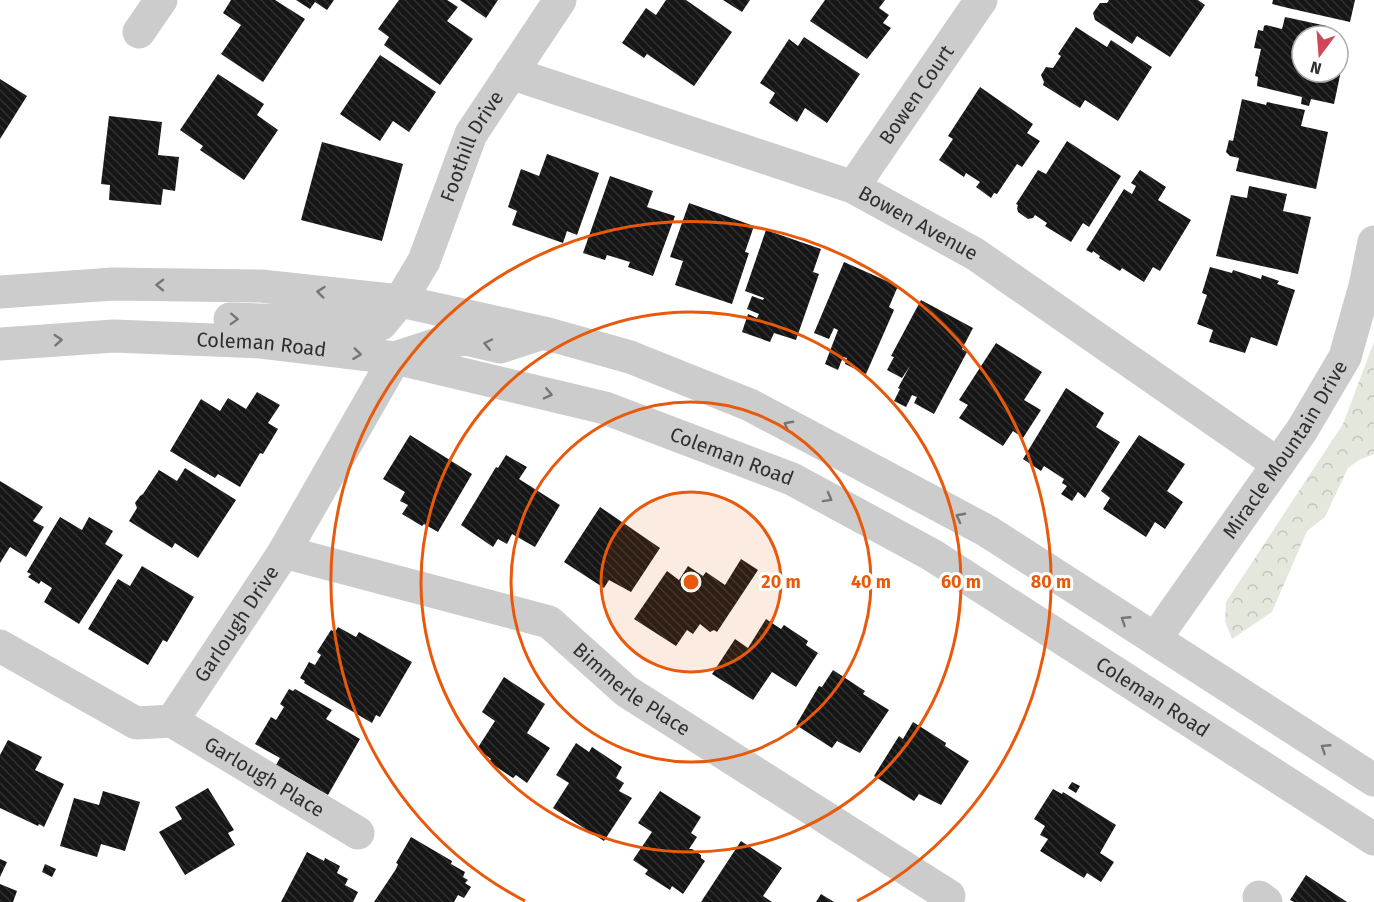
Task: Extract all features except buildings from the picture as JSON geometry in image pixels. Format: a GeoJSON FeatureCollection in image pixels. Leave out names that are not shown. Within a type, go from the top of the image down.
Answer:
{"type":"FeatureCollection","features":[{"type":"Feature","properties":{"kind":"street"},"geometry":{"type":"LineString","coordinates":[[140,32],[161,0]]}},
{"type":"Feature","properties":{"kind":"street","name":"Foothill Drive"},"geometry":{"type":"LineString","coordinates":[[114,336],[210,318],[381,324],[400,301],[424,261],[471,134],[560,0]]}},
{"type":"Feature","properties":{"kind":"street","name":"Bowen Court"},"geometry":{"type":"LineString","coordinates":[[853,187],[981,0]]}},
{"type":"Feature","properties":{"kind":"street","name":"Bowen Avenue"},"geometry":{"type":"LineString","coordinates":[[511,73],[853,187],[975,254],[1278,464]]}},
{"type":"Feature","properties":{"kind":"street","name":"Miracle Mountain Drive"},"geometry":{"type":"LineString","coordinates":[[1155,639],[1302,429],[1345,357],[1365,286],[1374,242]]}},
{"type":"Feature","properties":{"kind":"street"},"geometry":{"type":"LineString","coordinates":[[0,292],[113,284],[261,286],[400,301],[544,333],[630,357],[750,405],[987,531],[1374,780]]}},
{"type":"Feature","properties":{"kind":"street"},"geometry":{"type":"LineString","coordinates":[[395,358],[441,343],[466,339],[500,346],[544,333]]}},
{"type":"Feature","properties":{"kind":"street","name":"Coleman Road"},"geometry":{"type":"LineString","coordinates":[[0,344],[114,336],[261,342],[395,358],[605,408],[792,478],[932,555],[1374,839]]}},
{"type":"Feature","properties":{"kind":"street","name":"Garlough Drive"},"geometry":{"type":"LineString","coordinates":[[172,721],[284,552],[395,358]]}},
{"type":"Feature","properties":{"kind":"street","name":"Bimmerle Place"},"geometry":{"type":"LineString","coordinates":[[284,552],[549,622],[626,691],[949,896]]}},
{"type":"Feature","properties":{"kind":"street"},"geometry":{"type":"LineString","coordinates":[[0,646],[136,723],[172,721]]}},
{"type":"Feature","properties":{"kind":"street","name":"Garlough Place"},"geometry":{"type":"LineString","coordinates":[[172,721],[358,833]]}},
{"type":"Feature","properties":{"kind":"green space"},"geometry":{"type":"Polygon","coordinates":[[[1374,342],[1374,454],[1359,460],[1348,468],[1325,517],[1307,531],[1272,612],[1232,639],[1225,621],[1226,602],[1343,424],[1374,342]]]}}]}
